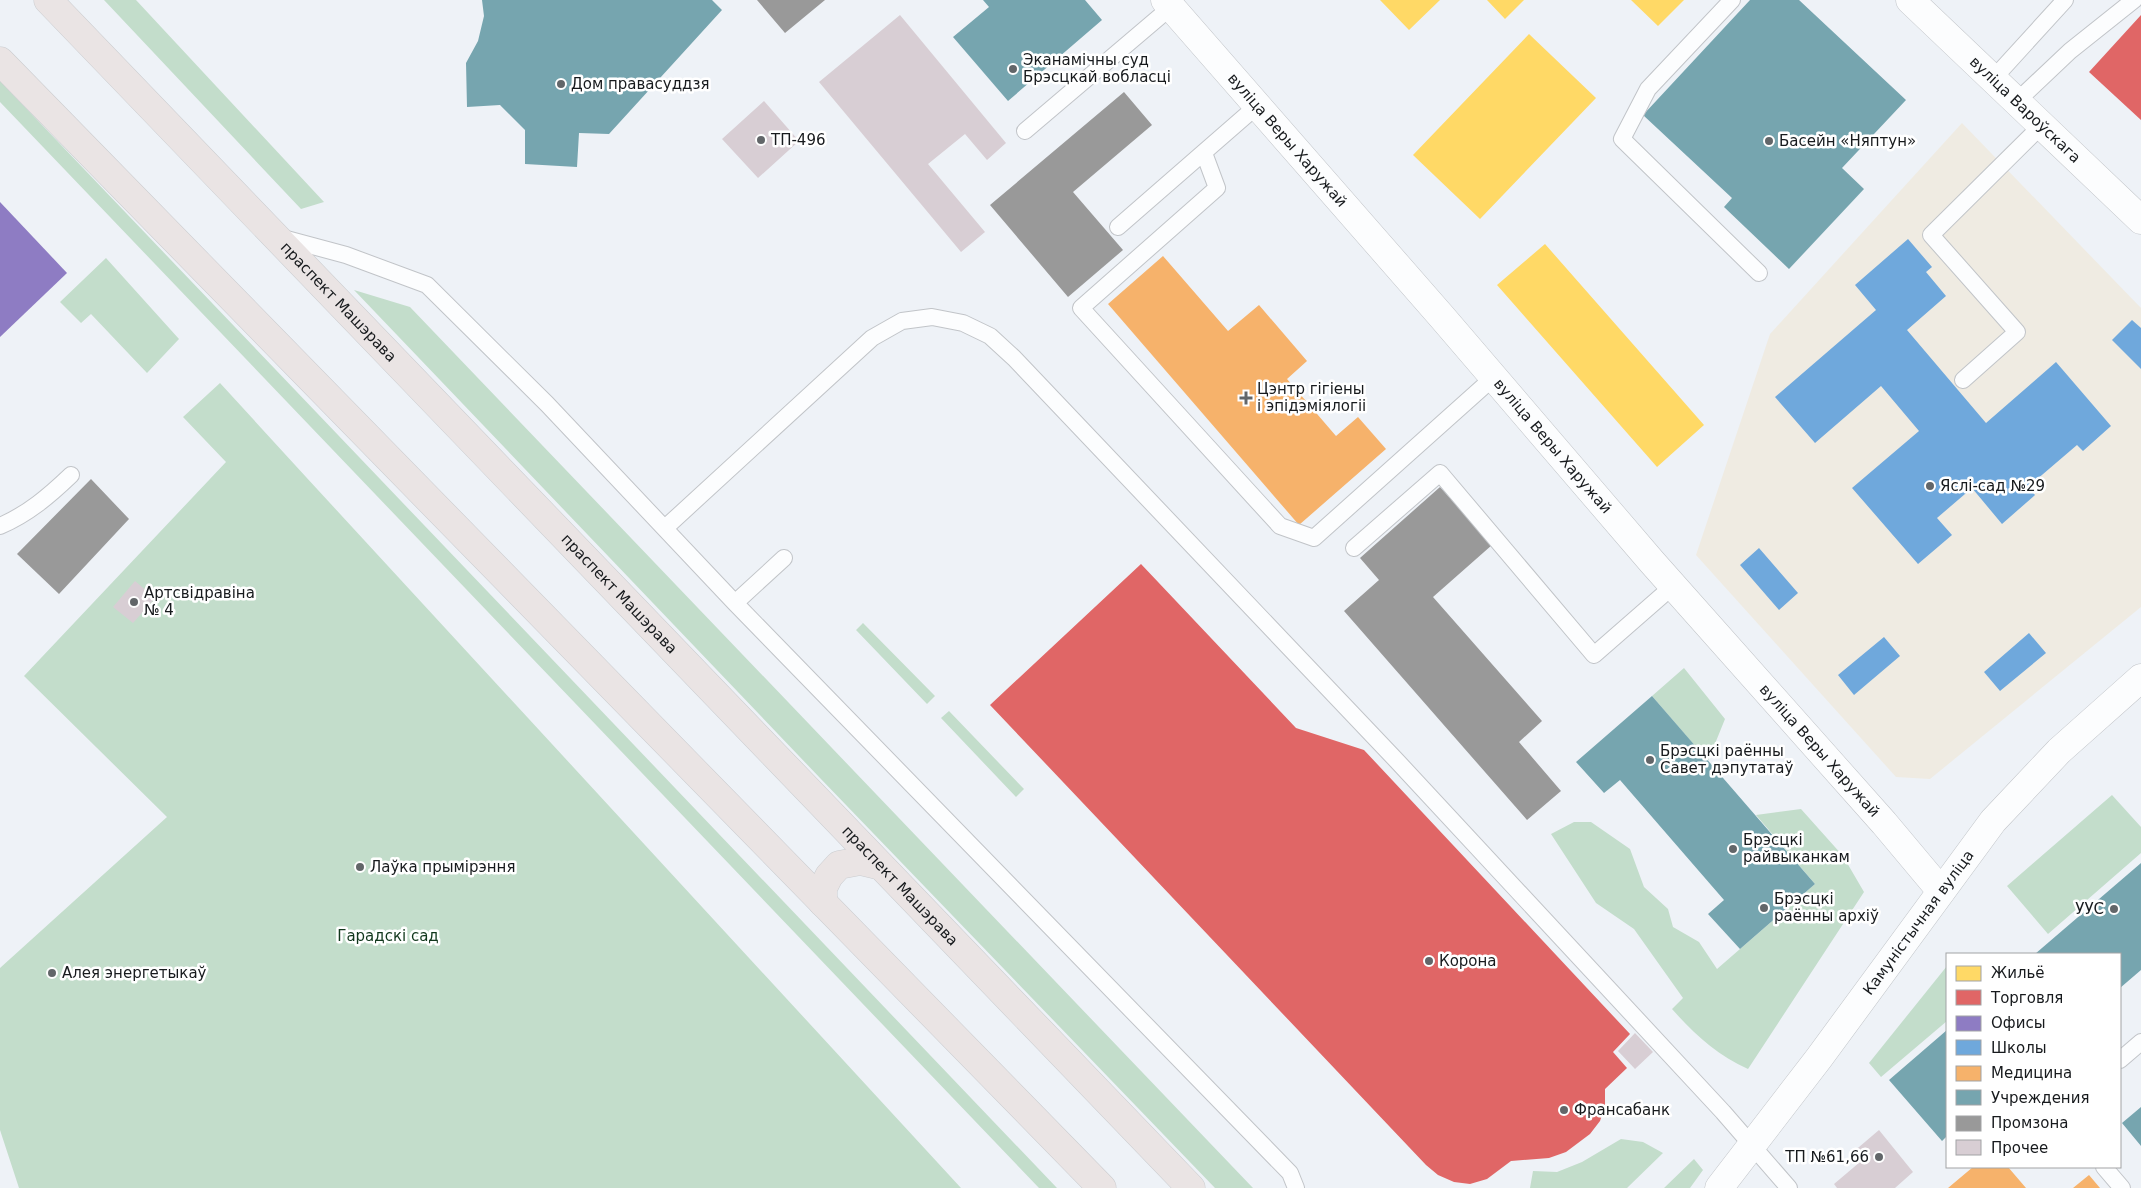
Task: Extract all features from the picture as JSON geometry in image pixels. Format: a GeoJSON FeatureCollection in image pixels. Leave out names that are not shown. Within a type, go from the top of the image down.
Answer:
{"type":"FeatureCollection","features":[{"type":"Feature","properties":{"kind":"main road","name":"праспект Машэрава"},"geometry":{"type":"LineString","coordinates":[[48,0],[1190,1188]]}},
{"type":"Feature","properties":{"kind":"main road"},"geometry":{"type":"LineString","coordinates":[[0,61],[1102,1188]]}},
{"type":"Feature","properties":{"kind":"main road"},"geometry":{"type":"LineString","coordinates":[[823,903],[823,888],[829,876],[839,865],[860,861],[881,866]]}},
{"type":"Feature","properties":{"kind":"street","name":"вуліца Вароўскага"},"geometry":{"type":"LineString","coordinates":[[1910,0],[2141,220]]}},
{"type":"Feature","properties":{"kind":"street","name":"вуліца Веры Харужай"},"geometry":{"type":"LineString","coordinates":[[1168,3],[1494,377],[1673,586],[1884,823],[1941,891]]}},
{"type":"Feature","properties":{"kind":"street","name":"Камуністычная вуліца"},"geometry":{"type":"LineString","coordinates":[[1719,1188],[1824,1050],[1993,820],[2059,750],[2141,678]]}},
{"type":"Feature","properties":{"kind":"lane"},"geometry":{"type":"LineString","coordinates":[[1732,0],[1648,89],[1622,138],[1759,272]]}},
{"type":"Feature","properties":{"kind":"lane"},"geometry":{"type":"LineString","coordinates":[[1993,79],[2065,0]]}},
{"type":"Feature","properties":{"kind":"lane"},"geometry":{"type":"LineString","coordinates":[[2016,102],[2070,51],[2134,0]]}},
{"type":"Feature","properties":{"kind":"lane"},"geometry":{"type":"LineString","coordinates":[[1025,131],[1168,3]]}},
{"type":"Feature","properties":{"kind":"lane"},"geometry":{"type":"LineString","coordinates":[[1118,227],[1258,105]]}},
{"type":"Feature","properties":{"kind":"lane"},"geometry":{"type":"LineString","coordinates":[[1963,380],[2016,332],[1931,235],[2041,126]]}},
{"type":"Feature","properties":{"kind":"lane"},"geometry":{"type":"LineString","coordinates":[[1204,153],[1217,188],[1082,308],[1280,526],[1314,538],[1494,377]]}},
{"type":"Feature","properties":{"kind":"lane"},"geometry":{"type":"LineString","coordinates":[[274,236],[346,254],[427,285],[547,404],[735,603],[1290,1173],[1296,1188]]}},
{"type":"Feature","properties":{"kind":"lane"},"geometry":{"type":"LineString","coordinates":[[665,528],[866,344],[902,321],[932,317],[963,323],[990,336],[1014,358],[1390,754],[1703,1090],[1789,1188]]}},
{"type":"Feature","properties":{"kind":"lane"},"geometry":{"type":"LineString","coordinates":[[1354,548],[1440,473],[1594,655],[1673,586]]}},
{"type":"Feature","properties":{"kind":"lane"},"geometry":{"type":"LineString","coordinates":[[0,526],[20,518],[33,509],[71,475]]}},
{"type":"Feature","properties":{"kind":"lane"},"geometry":{"type":"LineString","coordinates":[[735,603],[784,558]]}},
{"type":"Feature","properties":{"kind":"lane"},"geometry":{"type":"LineString","coordinates":[[2121,1059],[2141,1042]]}},
{"type":"Feature","properties":{"kind":"lane"},"geometry":{"type":"LineString","coordinates":[[2105,1168],[2122,1188]]}},
{"type":"Feature","properties":{"kind":"shaded area","name":"Яслі-сад №29"},"geometry":{"type":"Polygon","coordinates":[[[1962,123],[2141,308],[2141,607],[1930,779],[1896,777],[1696,555],[1770,334],[1962,123]]]}},
{"type":"Feature","properties":{"kind":"green space"},"geometry":{"type":"Polygon","coordinates":[[[104,0],[136,0],[324,202],[301,209],[104,0]]]}},
{"type":"Feature","properties":{"kind":"green space"},"geometry":{"type":"Polygon","coordinates":[[[0,81],[1057,1188],[1039,1188],[0,102],[0,81]]]}},
{"type":"Feature","properties":{"kind":"green space"},"geometry":{"type":"Polygon","coordinates":[[[106,258],[179,339],[147,373],[91,314],[81,323],[60,302],[106,258]]]}},
{"type":"Feature","properties":{"kind":"green space"},"geometry":{"type":"Polygon","coordinates":[[[354,290],[410,307],[1253,1188],[1215,1188],[354,290]]]}},
{"type":"Feature","properties":{"kind":"green space","name":"Гарадскі сад"},"geometry":{"type":"Polygon","coordinates":[[[220,383],[961,1188],[19,1188],[0,1130],[0,968],[167,817],[24,676],[226,462],[183,417],[220,383]]]}},
{"type":"Feature","properties":{"kind":"green space"},"geometry":{"type":"Polygon","coordinates":[[[863,623],[935,696],[927,704],[856,630],[863,623]]]}},
{"type":"Feature","properties":{"kind":"green space"},"geometry":{"type":"Polygon","coordinates":[[[1684,668],[1725,719],[1708,761],[1652,696],[1684,668]]]}},
{"type":"Feature","properties":{"kind":"green space"},"geometry":{"type":"Polygon","coordinates":[[[949,711],[1024,789],[1016,797],[941,718],[949,711]]]}},
{"type":"Feature","properties":{"kind":"green space"},"geometry":{"type":"Polygon","coordinates":[[[2112,795],[2141,827],[2141,853],[2048,934],[2007,886],[2112,795]]]}},
{"type":"Feature","properties":{"kind":"green space"},"geometry":{"type":"Polygon","coordinates":[[[1801,809],[1843,856],[1864,892],[1748,1069],[1726,1057],[1707,1043],[1672,1009],[1683,998],[1634,929],[1596,903],[1551,834],[1574,822],[1591,822],[1630,849],[1644,887],[1668,909],[1673,927],[1699,942],[1717,969],[1815,884],[1756,815],[1801,809]]]}},
{"type":"Feature","properties":{"kind":"green space"},"geometry":{"type":"Polygon","coordinates":[[[1946,967],[1946,1022],[1881,1077],[1869,1063],[1946,967]]]}},
{"type":"Feature","properties":{"kind":"green space"},"geometry":{"type":"Polygon","coordinates":[[[1621,1139],[1643,1142],[1663,1153],[1627,1188],[1530,1188],[1533,1171],[1557,1172],[1582,1162],[1621,1139]]]}},
{"type":"Feature","properties":{"kind":"green space"},"geometry":{"type":"Polygon","coordinates":[[[1694,1159],[1703,1170],[1690,1188],[1664,1188],[1694,1159]]]}},
{"type":"Feature","properties":{"kind":"building: Жильё"},"geometry":{"type":"Polygon","coordinates":[[[1380,0],[1440,0],[1409,30],[1380,0]]]}},
{"type":"Feature","properties":{"kind":"building: Жильё"},"geometry":{"type":"Polygon","coordinates":[[[1487,0],[1524,0],[1505,19],[1487,0]]]}},
{"type":"Feature","properties":{"kind":"building: Жильё"},"geometry":{"type":"Polygon","coordinates":[[[1631,0],[1684,0],[1658,26],[1631,0]]]}},
{"type":"Feature","properties":{"kind":"building: Жильё"},"geometry":{"type":"Polygon","coordinates":[[[1529,34],[1596,98],[1480,219],[1413,155],[1529,34]]]}},
{"type":"Feature","properties":{"kind":"building: Жильё"},"geometry":{"type":"Polygon","coordinates":[[[1545,244],[1704,425],[1657,467],[1497,285],[1545,244]]]}},
{"type":"Feature","properties":{"kind":"building: Торговля"},"geometry":{"type":"Polygon","coordinates":[[[2141,15],[2141,120],[2089,72],[2141,15]]]}},
{"type":"Feature","properties":{"kind":"building: Торговля"},"geometry":{"type":"Polygon","coordinates":[[[1141,564],[1296,728],[1364,750],[1630,1034],[1613,1052],[1627,1068],[1605,1089],[1605,1106],[1600,1121],[1590,1134],[1566,1152],[1549,1158],[1511,1161],[1487,1179],[1470,1184],[1454,1182],[1438,1175],[1426,1165],[990,705],[1141,564]]]}},
{"type":"Feature","properties":{"kind":"building: Офисы"},"geometry":{"type":"Polygon","coordinates":[[[0,202],[67,273],[0,337],[0,202]]]}},
{"type":"Feature","properties":{"kind":"building: Школы"},"geometry":{"type":"Polygon","coordinates":[[[1908,239],[1932,267],[1926,272],[1946,296],[1907,330],[1986,423],[2056,362],[2111,426],[2083,451],[2077,445],[2028,487],[2035,495],[2002,524],[1972,488],[1937,518],[1952,535],[1918,564],[1852,488],[1919,431],[1881,386],[1815,443],[1775,397],[1876,310],[1855,285],[1908,239]]]}},
{"type":"Feature","properties":{"kind":"building: Школы"},"geometry":{"type":"Polygon","coordinates":[[[2132,320],[2141,328],[2141,369],[2112,340],[2132,320]]]}},
{"type":"Feature","properties":{"kind":"building: Школы"},"geometry":{"type":"Polygon","coordinates":[[[1759,548],[1798,593],[1779,610],[1740,565],[1759,548]]]}},
{"type":"Feature","properties":{"kind":"building: Школы"},"geometry":{"type":"Polygon","coordinates":[[[2029,633],[2046,653],[2000,691],[1984,672],[2029,633]]]}},
{"type":"Feature","properties":{"kind":"building: Школы"},"geometry":{"type":"Polygon","coordinates":[[[1884,637],[1900,656],[1854,695],[1838,675],[1884,637]]]}},
{"type":"Feature","properties":{"kind":"building: Медицина","name":"Цэнтр гігіены і эпідэміялогіі"},"geometry":{"type":"Polygon","coordinates":[[[1163,256],[1228,331],[1259,305],[1307,361],[1287,379],[1336,436],[1358,417],[1386,449],[1299,525],[1108,304],[1163,256]]]}},
{"type":"Feature","properties":{"kind":"building: Медицина"},"geometry":{"type":"Polygon","coordinates":[[[1972,1168],[2009,1168],[2026,1188],[1948,1188],[1972,1168]]]}},
{"type":"Feature","properties":{"kind":"building: Медицина"},"geometry":{"type":"Polygon","coordinates":[[[2089,1175],[2100,1188],[2073,1188],[2089,1175]]]}},
{"type":"Feature","properties":{"kind":"building: Учреждения","name":"Дом правасуддзя"},"geometry":{"type":"Polygon","coordinates":[[[482,0],[712,0],[722,10],[609,134],[579,133],[577,167],[525,164],[525,130],[500,105],[467,107],[466,63],[478,41],[484,16],[482,0]]]}},
{"type":"Feature","properties":{"kind":"building: Учреждения","name":"Эканамічны суд Брэсцкай вобласці"},"geometry":{"type":"Polygon","coordinates":[[[983,0],[1085,0],[1102,20],[1008,101],[953,37],[989,7],[983,0]]]}},
{"type":"Feature","properties":{"kind":"building: Учреждения","name":"Басейн «Няптун»"},"geometry":{"type":"Polygon","coordinates":[[[1750,0],[1799,0],[1906,100],[1842,168],[1864,189],[1789,269],[1724,207],[1732,198],[1643,115],[1750,0]]]}},
{"type":"Feature","properties":{"kind":"building: Учреждения","name":"Брэсцкі райвыканкам"},"geometry":{"type":"Polygon","coordinates":[[[1652,696],[1815,884],[1740,949],[1708,914],[1724,900],[1620,780],[1604,793],[1576,762],[1652,696]]]}},
{"type":"Feature","properties":{"kind":"building: Учреждения","name":"УУС"},"geometry":{"type":"Polygon","coordinates":[[[2141,863],[2141,970],[2121,987],[2121,953],[2036,953],[2141,863]]]}},
{"type":"Feature","properties":{"kind":"building: Учреждения"},"geometry":{"type":"Polygon","coordinates":[[[1946,1031],[1946,1137],[1942,1141],[1889,1080],[1946,1031]]]}},
{"type":"Feature","properties":{"kind":"building: Учреждения"},"geometry":{"type":"Polygon","coordinates":[[[2141,1107],[2141,1146],[2122,1123],[2141,1107]]]}},
{"type":"Feature","properties":{"kind":"building: Промзона"},"geometry":{"type":"Polygon","coordinates":[[[757,0],[825,0],[785,33],[757,0]]]}},
{"type":"Feature","properties":{"kind":"building: Промзона"},"geometry":{"type":"Polygon","coordinates":[[[1124,92],[1152,125],[1073,192],[1123,250],[1068,297],[990,205],[1124,92]]]}},
{"type":"Feature","properties":{"kind":"building: Промзона"},"geometry":{"type":"Polygon","coordinates":[[[91,479],[129,519],[59,594],[17,554],[91,479]]]}},
{"type":"Feature","properties":{"kind":"building: Промзона"},"geometry":{"type":"Polygon","coordinates":[[[1440,487],[1492,545],[1433,597],[1542,721],[1519,742],[1561,791],[1527,820],[1344,611],[1379,580],[1360,558],[1440,487]]]}},
{"type":"Feature","properties":{"kind":"building: Прочее"},"geometry":{"type":"Polygon","coordinates":[[[900,15],[1006,143],[987,160],[965,134],[928,164],[985,232],[961,252],[819,82],[900,15]]]}},
{"type":"Feature","properties":{"kind":"building: Прочее","name":"ТП-496"},"geometry":{"type":"Polygon","coordinates":[[[764,101],[799,141],[758,178],[722,139],[764,101]]]}},
{"type":"Feature","properties":{"kind":"building: Прочее","name":"Артсвідравіна № 4"},"geometry":{"type":"Polygon","coordinates":[[[135,581],[155,598],[133,623],[113,607],[135,581]]]}},
{"type":"Feature","properties":{"kind":"building: Прочее"},"geometry":{"type":"Polygon","coordinates":[[[1635,1033],[1653,1052],[1635,1069],[1618,1051],[1635,1033]]]}},
{"type":"Feature","properties":{"kind":"building: Прочее","name":"ТП №61,66"},"geometry":{"type":"Polygon","coordinates":[[[1879,1130],[1913,1172],[1895,1188],[1837,1188],[1834,1184],[1860,1162],[1852,1153],[1879,1130]]]}},
{"type":"Feature","properties":{"kind":"place","name":"Эканамічны суд Брэсцкай вобласці"},"geometry":{"type":"Point","coordinates":[1013,69]}},
{"type":"Feature","properties":{"kind":"place","name":"Дом правасуддзя"},"geometry":{"type":"Point","coordinates":[561,84]}},
{"type":"Feature","properties":{"kind":"place","name":"ТП-496"},"geometry":{"type":"Point","coordinates":[761,140]}},
{"type":"Feature","properties":{"kind":"place","name":"Басейн «Няптун»"},"geometry":{"type":"Point","coordinates":[1769,141]}},
{"type":"Feature","properties":{"kind":"place","name":"Цэнтр гігіены і эпідэміялогіі"},"geometry":{"type":"Point","coordinates":[1246,398]}},
{"type":"Feature","properties":{"kind":"place","name":"Яслі-сад №29"},"geometry":{"type":"Point","coordinates":[1930,486]}},
{"type":"Feature","properties":{"kind":"place","name":"Артсвідравіна № 4"},"geometry":{"type":"Point","coordinates":[134,602]}},
{"type":"Feature","properties":{"kind":"place","name":"Брэсцкі раённы Савет дэпутатаў"},"geometry":{"type":"Point","coordinates":[1650,760]}},
{"type":"Feature","properties":{"kind":"place","name":"Брэсцкі райвыканкам"},"geometry":{"type":"Point","coordinates":[1733,849]}},
{"type":"Feature","properties":{"kind":"place","name":"Лаўка прымірэння"},"geometry":{"type":"Point","coordinates":[360,867]}},
{"type":"Feature","properties":{"kind":"place","name":"Брэсцкі раённы архіў"},"geometry":{"type":"Point","coordinates":[1764,908]}},
{"type":"Feature","properties":{"kind":"place","name":"УУС"},"geometry":{"type":"Point","coordinates":[2114,909]}},
{"type":"Feature","properties":{"kind":"place","name":"Корона"},"geometry":{"type":"Point","coordinates":[1429,961]}},
{"type":"Feature","properties":{"kind":"place","name":"Алея энергетыкаў"},"geometry":{"type":"Point","coordinates":[52,973]}},
{"type":"Feature","properties":{"kind":"place","name":"Франсабанк"},"geometry":{"type":"Point","coordinates":[1564,1110]}},
{"type":"Feature","properties":{"kind":"place","name":"ТП №61,66"},"geometry":{"type":"Point","coordinates":[1879,1157]}}]}
